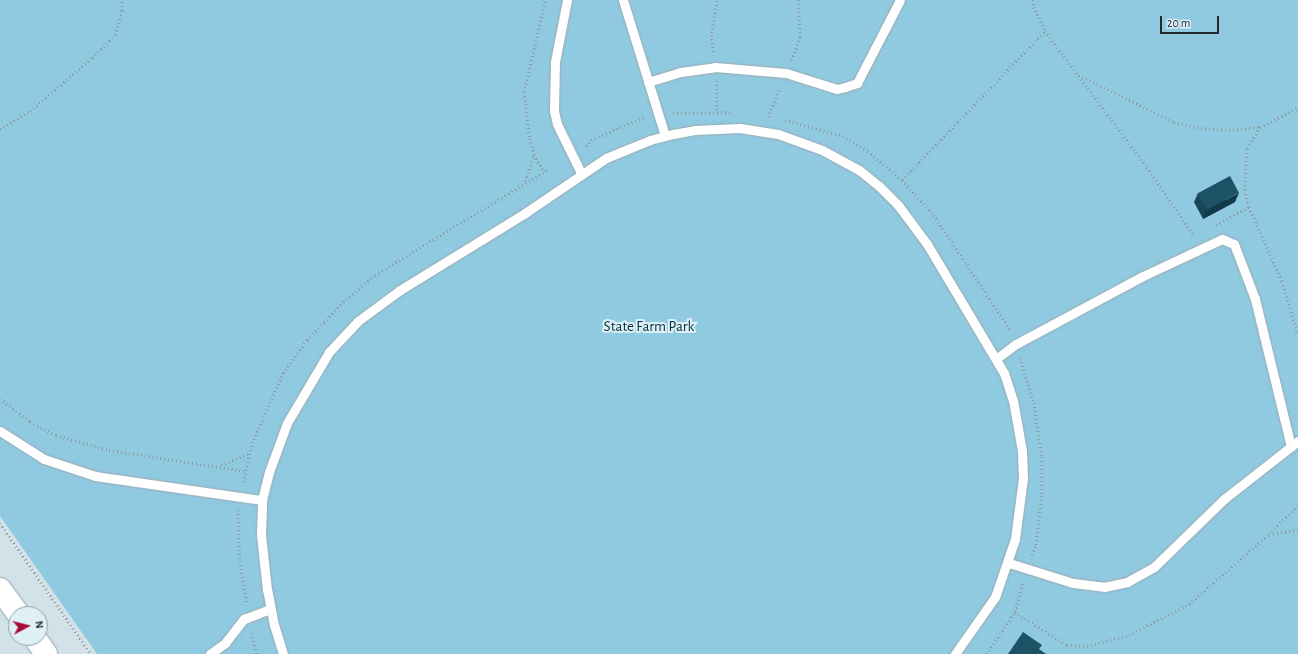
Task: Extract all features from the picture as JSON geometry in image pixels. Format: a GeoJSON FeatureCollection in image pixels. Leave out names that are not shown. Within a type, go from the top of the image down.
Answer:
{"type":"FeatureCollection","features":[{"type":"Feature","properties":{"kind":"main road"},"geometry":{"type":"LineString","coordinates":[[1,592],[12,606]]}},
{"type":"Feature","properties":{"kind":"lane"},"geometry":{"type":"LineString","coordinates":[[567,0],[555,62],[554,111],[557,124],[581,173]]}},
{"type":"Feature","properties":{"kind":"lane"},"geometry":{"type":"LineString","coordinates":[[623,0],[656,112],[665,136]]}},
{"type":"Feature","properties":{"kind":"lane"},"geometry":{"type":"LineString","coordinates":[[648,82],[681,72],[715,67],[786,73],[837,89],[845,87],[857,83],[900,0]]}},
{"type":"Feature","properties":{"kind":"lane"},"geometry":{"type":"LineString","coordinates":[[283,654],[270,609],[261,535],[262,500],[269,472],[287,422],[329,352],[358,321],[400,290],[525,213],[581,173],[606,158],[665,136],[695,130],[740,128],[760,130],[822,150],[859,170],[879,186],[914,226],[996,359],[1013,400],[1022,451],[1023,478],[1016,539],[1009,563],[995,597],[955,654]]}},
{"type":"Feature","properties":{"kind":"lane"},"geometry":{"type":"LineString","coordinates":[[996,359],[1016,344],[1143,276],[1222,239],[1234,244],[1255,299],[1294,444],[1224,499],[1174,549],[1150,569],[1127,582],[1104,587],[1073,583],[1009,563]]}},
{"type":"Feature","properties":{"kind":"lane"},"geometry":{"type":"LineString","coordinates":[[0,431],[44,459],[95,476],[262,500]]}},
{"type":"Feature","properties":{"kind":"lane"},"geometry":{"type":"LineString","coordinates":[[210,654],[225,643],[240,622],[249,616],[270,609]]}},
{"type":"Feature","properties":{"kind":"path"},"geometry":{"type":"LineString","coordinates":[[0,129],[30,111],[92,58],[115,35],[122,11],[122,0]]}},
{"type":"Feature","properties":{"kind":"path"},"geometry":{"type":"LineString","coordinates":[[544,171],[534,155],[529,137],[524,92],[545,0]]}},
{"type":"Feature","properties":{"kind":"path"},"geometry":{"type":"LineString","coordinates":[[1033,0],[1034,7],[1045,31],[1147,167],[1194,236]]}},
{"type":"Feature","properties":{"kind":"path"},"geometry":{"type":"LineString","coordinates":[[902,180],[1045,31]]}},
{"type":"Feature","properties":{"kind":"path"},"geometry":{"type":"LineString","coordinates":[[1077,74],[1174,122],[1201,128],[1229,130],[1260,127],[1298,108]]}},
{"type":"Feature","properties":{"kind":"path"},"geometry":{"type":"LineString","coordinates":[[586,146],[591,140],[656,112],[717,110],[739,113]]}},
{"type":"Feature","properties":{"kind":"path"},"geometry":{"type":"LineString","coordinates":[[761,116],[775,118]]}},
{"type":"Feature","properties":{"kind":"path"},"geometry":{"type":"LineString","coordinates":[[782,119],[804,123],[843,136],[868,151],[902,180],[934,215],[1013,334]]}},
{"type":"Feature","properties":{"kind":"path"},"geometry":{"type":"LineString","coordinates":[[1260,127],[1247,149],[1245,190],[1250,207],[1282,281],[1298,334]]}},
{"type":"Feature","properties":{"kind":"path"},"geometry":{"type":"LineString","coordinates":[[525,181],[534,155]]}},
{"type":"Feature","properties":{"kind":"path"},"geometry":{"type":"LineString","coordinates":[[0,399],[30,422],[56,435],[109,450],[221,466],[245,471]]}},
{"type":"Feature","properties":{"kind":"path"},"geometry":{"type":"LineString","coordinates":[[221,466],[248,454]]}},
{"type":"Feature","properties":{"kind":"path"},"geometry":{"type":"LineString","coordinates":[[1015,612],[1067,645],[1087,646],[1129,635],[1189,604],[1270,534],[1298,506]]}},
{"type":"Feature","properties":{"kind":"path"},"geometry":{"type":"LineString","coordinates":[[238,507],[240,561],[257,654]]}},
{"type":"Feature","properties":{"kind":"path"},"geometry":{"type":"LineString","coordinates":[[0,523],[91,654]]}},
{"type":"Feature","properties":{"kind":"path"},"geometry":{"type":"LineString","coordinates":[[1270,534],[1298,530]]}},
{"type":"Feature","properties":{"kind":"green space","name":"State Farm Park"},"geometry":{"type":"Polygon","coordinates":[[[0,0],[1298,0],[1298,654],[97,654],[0,516],[0,0]]]}},
{"type":"Feature","properties":{"kind":"building"},"geometry":{"type":"Polygon","coordinates":[[[1230,176],[1239,193],[1207,210],[1198,193],[1230,176]]]}},
{"type":"Feature","properties":{"kind":"building"},"geometry":{"type":"Polygon","coordinates":[[[1023,632],[1042,645],[1039,649],[1046,654],[1008,654],[1023,632]]]}}]}
